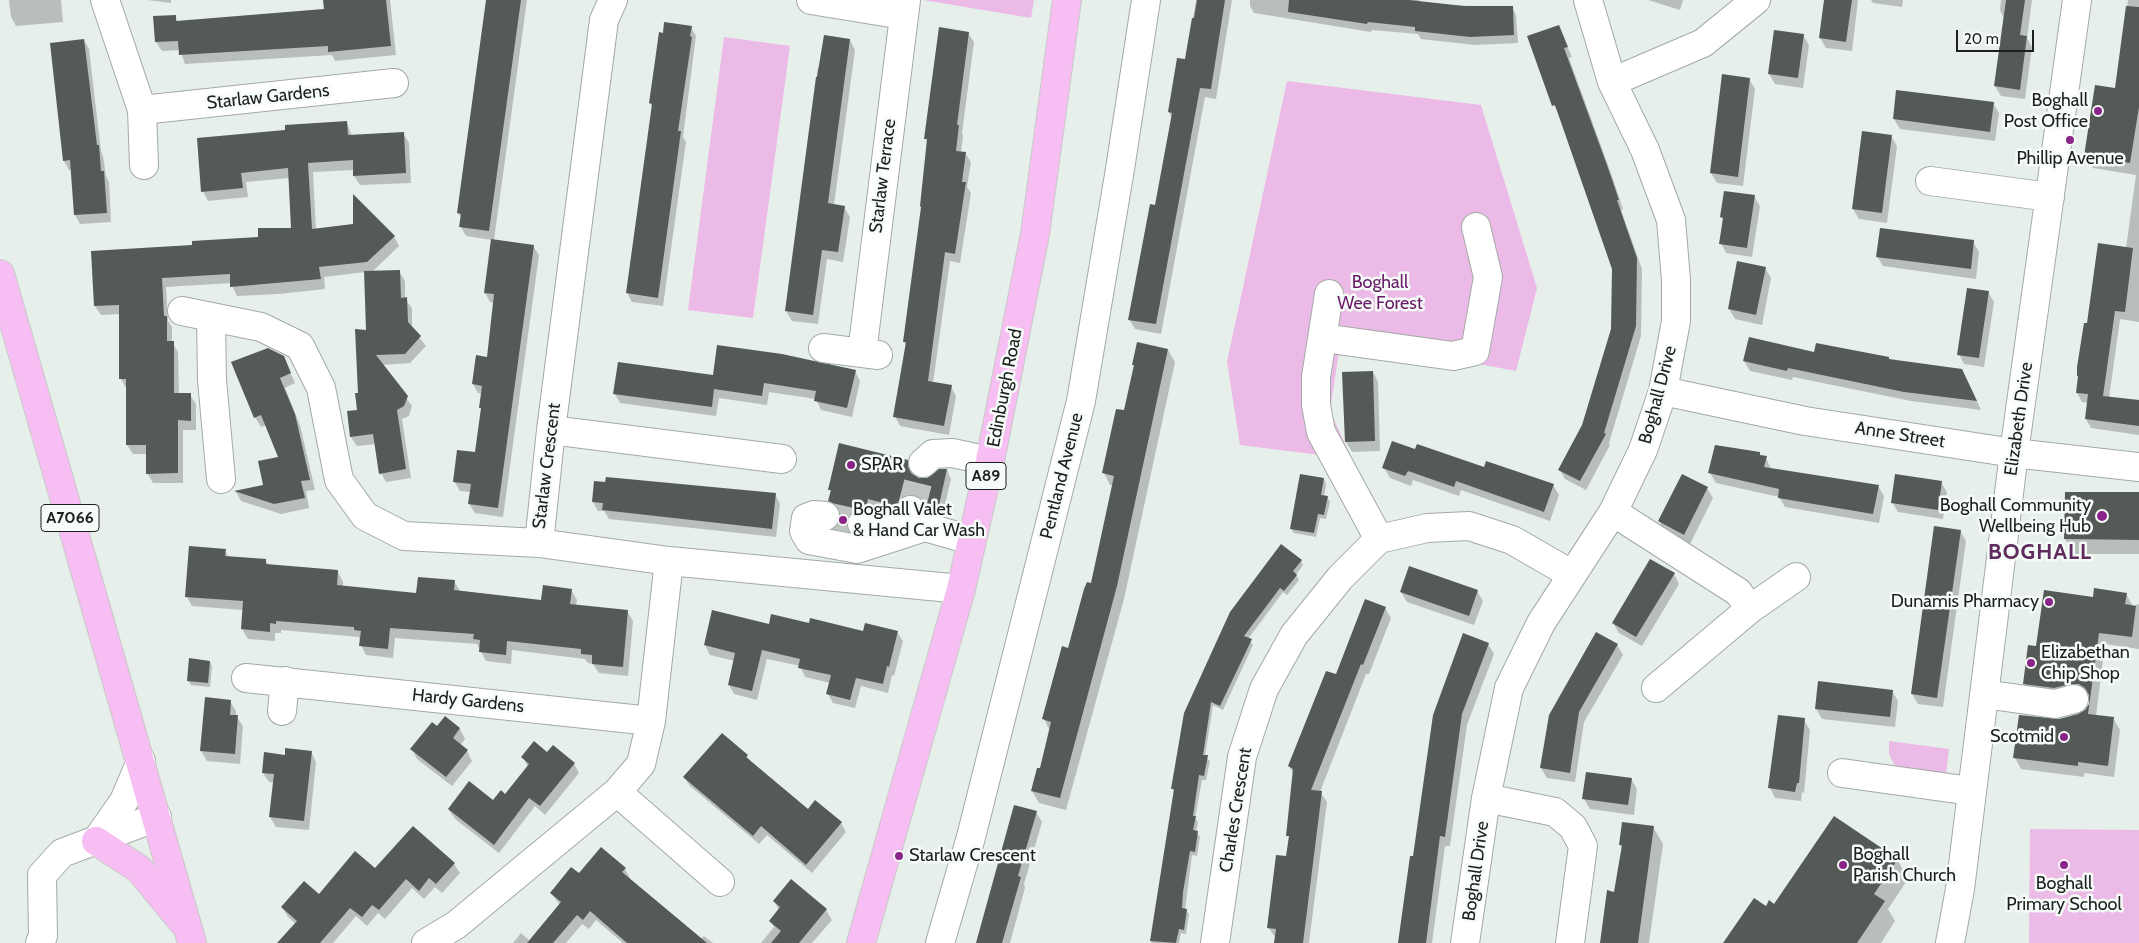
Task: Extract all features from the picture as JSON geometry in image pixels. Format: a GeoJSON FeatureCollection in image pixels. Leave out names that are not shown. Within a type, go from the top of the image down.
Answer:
{"type":"FeatureCollection","features":[{"type":"Feature","properties":{"kind":"main road","name":"Edinburgh Road"},"geometry":{"type":"LineString","coordinates":[[861,943],[960,589],[990,461],[1035,234],[1067,0]]}},
{"type":"Feature","properties":{"kind":"main road","name":"A7066"},"geometry":{"type":"LineString","coordinates":[[0,274],[157,817],[189,936]]}},
{"type":"Feature","properties":{"kind":"main road"},"geometry":{"type":"LineString","coordinates":[[96,841],[139,870],[189,936]]}},
{"type":"Feature","properties":{"kind":"street"},"geometry":{"type":"LineString","coordinates":[[105,0],[142,110],[144,165]]}},
{"type":"Feature","properties":{"kind":"street","name":"Starlaw Crescent"},"geometry":{"type":"LineString","coordinates":[[613,0],[604,20],[551,430],[539,543],[669,560],[960,589]]}},
{"type":"Feature","properties":{"kind":"street"},"geometry":{"type":"LineString","coordinates":[[811,0],[904,7]]}},
{"type":"Feature","properties":{"kind":"street","name":"Pentland Avenue"},"geometry":{"type":"LineString","coordinates":[[940,943],[971,837],[1081,401],[1146,0]]}},
{"type":"Feature","properties":{"kind":"street","name":"Boghall Drive"},"geometry":{"type":"LineString","coordinates":[[1465,943],[1486,798],[1509,688],[1541,623],[1613,512],[1643,450],[1663,391],[1676,321],[1676,280],[1670,220],[1645,150],[1612,82],[1588,0]]}},
{"type":"Feature","properties":{"kind":"street"},"geometry":{"type":"LineString","coordinates":[[1612,82],[1703,43],[1756,0]]}},
{"type":"Feature","properties":{"kind":"street","name":"Elizabeth Drive"},"geometry":{"type":"LineString","coordinates":[[1950,943],[1960,889],[2014,453],[2077,0]]}},
{"type":"Feature","properties":{"kind":"street","name":"Starlaw Terrace"},"geometry":{"type":"LineString","coordinates":[[823,348],[870,354],[904,7]]}},
{"type":"Feature","properties":{"kind":"street","name":"Starlaw Gardens"},"geometry":{"type":"LineString","coordinates":[[142,110],[394,83]]}},
{"type":"Feature","properties":{"kind":"street"},"geometry":{"type":"LineString","coordinates":[[1930,181],[2050,197]]}},
{"type":"Feature","properties":{"kind":"street"},"geometry":{"type":"LineString","coordinates":[[1323,338],[1453,356],[1475,351],[1488,277],[1476,227]]}},
{"type":"Feature","properties":{"kind":"street"},"geometry":{"type":"LineString","coordinates":[[1329,294],[1316,377],[1316,405],[1321,432],[1379,539],[1427,528],[1469,526],[1512,540],[1572,574]]}},
{"type":"Feature","properties":{"kind":"street"},"geometry":{"type":"LineString","coordinates":[[182,311],[261,327],[300,346],[320,388],[339,480],[365,516],[404,536],[539,543]]}},
{"type":"Feature","properties":{"kind":"street"},"geometry":{"type":"LineString","coordinates":[[211,317],[212,380],[221,479]]}},
{"type":"Feature","properties":{"kind":"street","name":"Anne Street"},"geometry":{"type":"LineString","coordinates":[[1663,391],[1805,421],[2014,453],[2139,466]]}},
{"type":"Feature","properties":{"kind":"street"},"geometry":{"type":"LineString","coordinates":[[551,430],[782,459]]}},
{"type":"Feature","properties":{"kind":"street"},"geometry":{"type":"LineString","coordinates":[[923,463],[934,454],[952,454],[990,461]]}},
{"type":"Feature","properties":{"kind":"street"},"geometry":{"type":"LineString","coordinates":[[1613,512],[1738,592],[1750,609]]}},
{"type":"Feature","properties":{"kind":"street"},"geometry":{"type":"LineString","coordinates":[[825,516],[806,518],[804,531],[809,540],[857,549],[916,518]]}},
{"type":"Feature","properties":{"kind":"street"},"geometry":{"type":"LineString","coordinates":[[862,524],[916,518],[971,540]]}},
{"type":"Feature","properties":{"kind":"street","name":"Charles Crescent"},"geometry":{"type":"LineString","coordinates":[[1215,943],[1242,757],[1264,688],[1294,635],[1340,578],[1379,539]]}},
{"type":"Feature","properties":{"kind":"street"},"geometry":{"type":"LineString","coordinates":[[426,943],[456,925],[617,792],[641,764],[651,721],[669,560]]}},
{"type":"Feature","properties":{"kind":"street"},"geometry":{"type":"LineString","coordinates":[[1656,688],[1750,609],[1796,577]]}},
{"type":"Feature","properties":{"kind":"street","name":"Hardy Gardens"},"geometry":{"type":"LineString","coordinates":[[246,678],[651,721]]}},
{"type":"Feature","properties":{"kind":"street"},"geometry":{"type":"LineString","coordinates":[[282,711],[285,681]]}},
{"type":"Feature","properties":{"kind":"street"},"geometry":{"type":"LineString","coordinates":[[1984,694],[2055,704],[2074,698]]}},
{"type":"Feature","properties":{"kind":"street"},"geometry":{"type":"LineString","coordinates":[[96,841],[124,801],[141,761]]}},
{"type":"Feature","properties":{"kind":"street"},"geometry":{"type":"LineString","coordinates":[[1842,773],[1971,791]]}},
{"type":"Feature","properties":{"kind":"street"},"geometry":{"type":"LineString","coordinates":[[617,792],[720,882]]}},
{"type":"Feature","properties":{"kind":"street","name":"Boghall Drive"},"geometry":{"type":"LineString","coordinates":[[1486,798],[1555,812],[1573,827],[1583,846],[1570,943]]}},
{"type":"Feature","properties":{"kind":"street"},"geometry":{"type":"LineString","coordinates":[[40,943],[43,936],[42,875],[62,854],[157,817]]}},
{"type":"Feature","properties":{"kind":"green space"},"geometry":{"type":"Polygon","coordinates":[[[923,0],[1034,0],[1031,18],[923,0]]]}},
{"type":"Feature","properties":{"kind":"green space"},"geometry":{"type":"Polygon","coordinates":[[[724,37],[790,46],[753,318],[688,310],[724,37]]]}},
{"type":"Feature","properties":{"kind":"green space","name":"Boghall Wee Forest"},"geometry":{"type":"Polygon","coordinates":[[[1287,81],[1481,105],[1537,288],[1516,371],[1341,338],[1330,411],[1352,459],[1240,445],[1227,362],[1287,81]]]}},
{"type":"Feature","properties":{"kind":"green space"},"geometry":{"type":"Polygon","coordinates":[[[1889,741],[1949,749],[1946,775],[1905,772],[1894,764],[1889,754],[1889,741]]]}},
{"type":"Feature","properties":{"kind":"green space"},"geometry":{"type":"Polygon","coordinates":[[[2030,829],[2139,830],[2139,943],[2029,943],[2030,829]]]}},
{"type":"Feature","properties":{"kind":"building"},"geometry":{"type":"Polygon","coordinates":[[[323,0],[386,0],[391,46],[328,52],[328,46],[179,55],[178,41],[155,42],[153,16],[176,15],[176,21],[324,9],[323,0]]]}},
{"type":"Feature","properties":{"kind":"building"},"geometry":{"type":"Polygon","coordinates":[[[486,0],[521,0],[489,231],[459,227],[461,214],[457,213],[486,0]]]}},
{"type":"Feature","properties":{"kind":"building"},"geometry":{"type":"Polygon","coordinates":[[[1197,0],[1225,0],[1211,89],[1200,88],[1156,324],[1128,320],[1150,204],[1155,205],[1172,113],[1168,112],[1177,58],[1185,59],[1197,0]]]}},
{"type":"Feature","properties":{"kind":"building"},"geometry":{"type":"Polygon","coordinates":[[[1289,0],[1409,0],[1464,6],[1513,6],[1514,35],[1470,37],[1415,31],[1415,27],[1368,22],[1367,24],[1288,12],[1289,0]]]}},
{"type":"Feature","properties":{"kind":"building"},"geometry":{"type":"Polygon","coordinates":[[[1824,0],[1852,0],[1846,42],[1819,38],[1824,0]]]}},
{"type":"Feature","properties":{"kind":"building"},"geometry":{"type":"Polygon","coordinates":[[[2006,0],[2025,0],[2020,35],[2027,36],[2020,90],[1994,86],[2006,0]]]}},
{"type":"Feature","properties":{"kind":"building"},"geometry":{"type":"Polygon","coordinates":[[[2126,6],[2139,7],[2139,107],[2130,163],[2084,156],[2095,85],[2115,88],[2126,6]]]}},
{"type":"Feature","properties":{"kind":"building"},"geometry":{"type":"Polygon","coordinates":[[[664,22],[692,26],[690,36],[692,37],[678,131],[681,131],[658,298],[626,293],[652,104],[649,103],[659,32],[663,33],[664,22]]]}},
{"type":"Feature","properties":{"kind":"building"},"geometry":{"type":"Polygon","coordinates":[[[1559,25],[1568,47],[1564,48],[1607,165],[1637,258],[1636,326],[1604,433],[1606,434],[1580,481],[1558,470],[1582,425],[1611,329],[1612,269],[1555,105],[1552,106],[1527,36],[1559,25]]]}},
{"type":"Feature","properties":{"kind":"building"},"geometry":{"type":"Polygon","coordinates":[[[939,27],[969,32],[957,125],[959,125],[956,151],[966,152],[962,182],[966,182],[955,254],[945,252],[928,381],[952,385],[944,426],[893,417],[906,342],[903,342],[921,207],[927,139],[924,139],[939,27]]]}},
{"type":"Feature","properties":{"kind":"building"},"geometry":{"type":"Polygon","coordinates":[[[1774,30],[1804,34],[1798,78],[1768,74],[1774,30]]]}},
{"type":"Feature","properties":{"kind":"building"},"geometry":{"type":"Polygon","coordinates":[[[824,35],[850,39],[828,203],[845,206],[838,252],[822,250],[813,315],[785,311],[816,77],[824,35]]]}},
{"type":"Feature","properties":{"kind":"building"},"geometry":{"type":"Polygon","coordinates":[[[84,39],[97,145],[99,145],[101,171],[104,171],[107,213],[74,215],[70,160],[63,161],[50,43],[84,39]]]}},
{"type":"Feature","properties":{"kind":"building"},"geometry":{"type":"Polygon","coordinates":[[[1722,74],[1750,78],[1738,177],[1710,173],[1722,74]]]}},
{"type":"Feature","properties":{"kind":"building"},"geometry":{"type":"Polygon","coordinates":[[[1896,90],[1994,102],[1990,132],[1893,119],[1896,90]]]}},
{"type":"Feature","properties":{"kind":"building"},"geometry":{"type":"Polygon","coordinates":[[[347,121],[348,135],[404,132],[406,173],[353,176],[353,160],[308,163],[312,229],[353,224],[353,194],[395,236],[367,262],[319,267],[321,279],[230,287],[230,274],[162,278],[164,316],[167,316],[167,341],[174,341],[174,393],[191,393],[191,421],[178,420],[178,473],[146,474],[146,445],[126,445],[126,379],[119,379],[119,305],[94,306],[91,251],[192,245],[192,241],[258,237],[258,228],[291,228],[288,168],[241,173],[243,188],[201,192],[197,138],[285,130],[285,125],[347,121]]]}},
{"type":"Feature","properties":{"kind":"building"},"geometry":{"type":"Polygon","coordinates":[[[1862,131],[1892,135],[1882,213],[1852,209],[1862,131]]]}},
{"type":"Feature","properties":{"kind":"building"},"geometry":{"type":"Polygon","coordinates":[[[1724,191],[1755,195],[1747,248],[1719,244],[1723,218],[1720,217],[1724,191]]]}},
{"type":"Feature","properties":{"kind":"building"},"geometry":{"type":"Polygon","coordinates":[[[1880,228],[1974,240],[1971,269],[1876,257],[1880,228]]]}},
{"type":"Feature","properties":{"kind":"building"},"geometry":{"type":"Polygon","coordinates":[[[491,239],[534,245],[498,508],[468,504],[471,484],[453,482],[457,450],[475,452],[482,386],[472,384],[476,355],[487,357],[494,294],[484,293],[491,239]]]}},
{"type":"Feature","properties":{"kind":"building"},"geometry":{"type":"Polygon","coordinates":[[[2098,243],[2133,248],[2125,312],[2115,311],[2103,396],[2139,400],[2139,426],[2085,419],[2088,394],[2076,393],[2077,367],[2084,323],[2087,323],[2098,243]]]}},
{"type":"Feature","properties":{"kind":"building"},"geometry":{"type":"Polygon","coordinates":[[[1737,261],[1766,267],[1756,315],[1728,309],[1737,261]]]}},
{"type":"Feature","properties":{"kind":"building"},"geometry":{"type":"Polygon","coordinates":[[[400,270],[401,298],[407,297],[408,322],[421,336],[405,354],[376,355],[408,396],[404,406],[397,410],[406,469],[379,474],[373,434],[350,437],[347,411],[357,410],[355,393],[358,393],[355,329],[366,330],[364,271],[400,270]]]}},
{"type":"Feature","properties":{"kind":"building"},"geometry":{"type":"Polygon","coordinates":[[[1967,288],[1989,291],[1979,358],[1957,355],[1967,288]]]}},
{"type":"Feature","properties":{"kind":"building"},"geometry":{"type":"Polygon","coordinates":[[[1749,337],[1814,352],[1816,343],[1889,357],[1889,359],[1962,369],[1977,401],[1904,392],[1788,368],[1787,371],[1743,361],[1749,337]]]}},
{"type":"Feature","properties":{"kind":"building"},"geometry":{"type":"Polygon","coordinates":[[[1137,342],[1168,349],[1117,586],[1060,798],[1031,791],[1037,768],[1040,768],[1051,722],[1042,719],[1062,646],[1068,648],[1084,589],[1087,582],[1091,583],[1114,476],[1102,473],[1116,409],[1124,410],[1137,342]]]}},
{"type":"Feature","properties":{"kind":"building"},"geometry":{"type":"Polygon","coordinates":[[[717,345],[782,354],[856,370],[847,408],[814,401],[816,391],[764,383],[762,396],[714,389],[712,407],[613,394],[618,362],[713,375],[717,345]]]}},
{"type":"Feature","properties":{"kind":"building"},"geometry":{"type":"Polygon","coordinates":[[[268,348],[284,356],[291,373],[280,378],[295,414],[310,480],[301,481],[305,498],[274,504],[234,491],[263,485],[258,461],[278,457],[261,415],[254,418],[231,362],[268,348]]]}},
{"type":"Feature","properties":{"kind":"building"},"geometry":{"type":"Polygon","coordinates":[[[1373,371],[1375,441],[1345,442],[1342,372],[1373,371]]]}},
{"type":"Feature","properties":{"kind":"building"},"geometry":{"type":"Polygon","coordinates":[[[1392,441],[1415,449],[1417,444],[1484,467],[1486,461],[1554,484],[1544,512],[1456,481],[1454,487],[1408,471],[1405,476],[1382,468],[1392,441]]]}},
{"type":"Feature","properties":{"kind":"building"},"geometry":{"type":"Polygon","coordinates":[[[839,443],[908,460],[908,467],[911,473],[919,478],[927,478],[939,469],[947,469],[937,514],[927,509],[924,501],[917,495],[901,498],[897,504],[891,505],[868,499],[866,508],[853,511],[848,517],[846,525],[849,532],[833,529],[838,525],[841,517],[839,509],[828,501],[831,490],[828,490],[839,443]]]}},
{"type":"Feature","properties":{"kind":"building"},"geometry":{"type":"Polygon","coordinates":[[[1715,445],[1760,452],[1760,455],[1767,456],[1764,467],[1879,485],[1873,514],[1778,498],[1779,489],[1708,473],[1715,445]]]}},
{"type":"Feature","properties":{"kind":"building"},"geometry":{"type":"Polygon","coordinates":[[[1300,474],[1324,478],[1321,495],[1328,496],[1324,515],[1318,514],[1314,533],[1290,529],[1300,474]]]}},
{"type":"Feature","properties":{"kind":"building"},"geometry":{"type":"Polygon","coordinates":[[[1682,474],[1708,487],[1684,535],[1658,521],[1682,474]]]}},
{"type":"Feature","properties":{"kind":"building"},"geometry":{"type":"Polygon","coordinates":[[[1895,474],[1942,481],[1938,510],[1891,503],[1895,474]]]}},
{"type":"Feature","properties":{"kind":"building"},"geometry":{"type":"Polygon","coordinates":[[[606,477],[776,493],[772,529],[602,510],[603,503],[592,502],[594,481],[605,482],[606,477]]]}},
{"type":"Feature","properties":{"kind":"building","name":"Boghall Community Wellbeing Hub"},"geometry":{"type":"Polygon","coordinates":[[[2065,492],[2139,492],[2139,540],[2064,539],[2065,492]]]}},
{"type":"Feature","properties":{"kind":"building"},"geometry":{"type":"Polygon","coordinates":[[[1934,526],[1961,530],[1937,698],[1911,694],[1934,526]]]}},
{"type":"Feature","properties":{"kind":"building"},"geometry":{"type":"Polygon","coordinates":[[[1281,544],[1302,560],[1293,571],[1297,575],[1284,591],[1280,588],[1244,636],[1252,639],[1220,706],[1211,702],[1203,755],[1208,755],[1204,776],[1199,775],[1193,816],[1196,816],[1193,830],[1198,831],[1195,852],[1190,851],[1183,892],[1182,908],[1187,909],[1184,930],[1179,929],[1176,943],[1150,941],[1174,789],[1171,789],[1184,713],[1230,612],[1281,544]]]}},
{"type":"Feature","properties":{"kind":"building"},"geometry":{"type":"Polygon","coordinates":[[[189,546],[226,549],[225,556],[266,559],[266,564],[338,570],[337,585],[416,593],[418,577],[455,580],[454,590],[541,600],[543,585],[572,589],[570,604],[628,610],[623,667],[592,664],[592,655],[581,654],[581,649],[507,641],[506,655],[479,652],[480,640],[473,639],[474,634],[390,628],[388,649],[359,646],[361,631],[354,630],[354,627],[276,621],[276,624],[270,623],[270,632],[241,629],[243,601],[185,597],[189,546]]]}},
{"type":"Feature","properties":{"kind":"building"},"geometry":{"type":"Polygon","coordinates":[[[1650,559],[1675,573],[1636,637],[1612,623],[1650,559]]]}},
{"type":"Feature","properties":{"kind":"building"},"geometry":{"type":"Polygon","coordinates":[[[1409,566],[1478,590],[1469,616],[1400,592],[1409,566]]]}},
{"type":"Feature","properties":{"kind":"building"},"geometry":{"type":"Polygon","coordinates":[[[2094,588],[2127,593],[2125,604],[2136,606],[2132,637],[2099,633],[2088,714],[2114,717],[2108,766],[2078,762],[2078,766],[2013,758],[2019,715],[2059,719],[2078,714],[2085,710],[2089,704],[2089,695],[2085,688],[2079,684],[2054,688],[2023,684],[2028,645],[2036,646],[2044,590],[2093,597],[2094,588]]]}},
{"type":"Feature","properties":{"kind":"building"},"geometry":{"type":"Polygon","coordinates":[[[1365,599],[1386,607],[1363,665],[1361,664],[1311,790],[1322,791],[1303,943],[1274,943],[1276,929],[1267,928],[1276,855],[1286,856],[1289,836],[1286,836],[1293,769],[1288,766],[1326,671],[1336,674],[1365,599]]]}},
{"type":"Feature","properties":{"kind":"building"},"geometry":{"type":"Polygon","coordinates":[[[712,610],[769,624],[771,614],[809,623],[810,618],[863,631],[865,623],[898,631],[883,684],[856,678],[850,700],[826,694],[831,675],[798,668],[800,659],[762,650],[752,691],[728,685],[735,653],[704,645],[712,610]]]}},
{"type":"Feature","properties":{"kind":"building"},"geometry":{"type":"Polygon","coordinates":[[[1596,632],[1618,644],[1579,712],[1570,773],[1540,768],[1549,715],[1596,632]]]}},
{"type":"Feature","properties":{"kind":"building"},"geometry":{"type":"Polygon","coordinates":[[[1463,633],[1489,643],[1462,714],[1445,837],[1440,836],[1426,943],[1398,943],[1410,856],[1413,856],[1433,715],[1463,633]]]}},
{"type":"Feature","properties":{"kind":"building"},"geometry":{"type":"Polygon","coordinates":[[[189,658],[210,661],[208,683],[187,681],[189,658]]]}},
{"type":"Feature","properties":{"kind":"building"},"geometry":{"type":"Polygon","coordinates":[[[1818,681],[1893,690],[1890,717],[1815,709],[1818,681]]]}},
{"type":"Feature","properties":{"kind":"building"},"geometry":{"type":"Polygon","coordinates":[[[205,697],[231,700],[230,715],[238,715],[235,754],[200,751],[205,697]]]}},
{"type":"Feature","properties":{"kind":"building"},"geometry":{"type":"Polygon","coordinates":[[[1778,715],[1805,718],[1799,783],[1797,783],[1795,792],[1768,788],[1778,715]]]}},
{"type":"Feature","properties":{"kind":"building"},"geometry":{"type":"Polygon","coordinates":[[[445,716],[460,728],[453,738],[468,750],[446,777],[410,749],[432,722],[437,726],[445,716]]]}},
{"type":"Feature","properties":{"kind":"building"},"geometry":{"type":"Polygon","coordinates":[[[722,733],[748,755],[746,757],[808,809],[815,800],[842,822],[806,865],[761,826],[753,836],[683,777],[722,733]]]}},
{"type":"Feature","properties":{"kind":"building"},"geometry":{"type":"Polygon","coordinates":[[[534,741],[547,752],[553,745],[575,763],[540,806],[529,798],[494,845],[448,809],[469,781],[493,800],[501,790],[505,794],[529,764],[521,757],[534,741]]]}},
{"type":"Feature","properties":{"kind":"building"},"geometry":{"type":"Polygon","coordinates":[[[285,748],[312,751],[304,821],[269,817],[274,774],[262,773],[264,752],[285,755],[285,748]]]}},
{"type":"Feature","properties":{"kind":"building"},"geometry":{"type":"Polygon","coordinates":[[[1586,772],[1632,778],[1628,805],[1582,799],[1586,772]]]}},
{"type":"Feature","properties":{"kind":"building"},"geometry":{"type":"Polygon","coordinates":[[[1014,805],[1037,811],[1018,876],[1021,877],[1002,943],[976,943],[1014,805]]]}},
{"type":"Feature","properties":{"kind":"building"},"geometry":{"type":"Polygon","coordinates":[[[1834,816],[1898,859],[1874,894],[1885,901],[1857,943],[1723,943],[1754,898],[1766,906],[1769,900],[1774,904],[1834,816]]]}},
{"type":"Feature","properties":{"kind":"building"},"geometry":{"type":"Polygon","coordinates":[[[1622,822],[1654,826],[1638,943],[1600,943],[1607,890],[1614,892],[1622,845],[1619,845],[1622,822]]]}},
{"type":"Feature","properties":{"kind":"building"},"geometry":{"type":"Polygon","coordinates":[[[413,826],[455,863],[436,884],[429,878],[419,891],[406,879],[379,910],[372,905],[362,917],[350,908],[320,943],[277,943],[297,921],[281,907],[304,881],[319,894],[355,851],[375,868],[413,826]]]}},
{"type":"Feature","properties":{"kind":"building"},"geometry":{"type":"Polygon","coordinates":[[[601,847],[626,868],[622,872],[707,943],[627,943],[590,911],[583,920],[577,915],[553,943],[527,943],[561,902],[550,893],[571,867],[579,873],[601,847]]]}},
{"type":"Feature","properties":{"kind":"building"},"geometry":{"type":"Polygon","coordinates":[[[791,879],[827,909],[799,943],[771,943],[781,931],[769,921],[780,907],[773,901],[791,879]]]}},
{"type":"Feature","properties":{"kind":"tunnel"},"geometry":{"type":"LineString","coordinates":[[911,510],[923,463]]}},
{"type":"Feature","properties":{"kind":"tunnel"},"geometry":{"type":"LineString","coordinates":[[825,516],[862,524]]}},
{"type":"Feature","properties":{"kind":"place","name":"Boghall Post Office"},"geometry":{"type":"Point","coordinates":[2098,111]}},
{"type":"Feature","properties":{"kind":"place","name":"Phillip Avenue"},"geometry":{"type":"Point","coordinates":[2070,140]}},
{"type":"Feature","properties":{"kind":"place","name":"SPAR"},"geometry":{"type":"Point","coordinates":[851,465]}},
{"type":"Feature","properties":{"kind":"place","name":"Boghall Community Wellbeing Hub"},"geometry":{"type":"Point","coordinates":[2102,516]}},
{"type":"Feature","properties":{"kind":"place","name":"Boghall Valet & Hand Car Wash"},"geometry":{"type":"Point","coordinates":[843,520]}},
{"type":"Feature","properties":{"kind":"place","name":"Dunamis Pharmacy"},"geometry":{"type":"Point","coordinates":[2049,602]}},
{"type":"Feature","properties":{"kind":"place","name":"Elizabethan Chip Shop"},"geometry":{"type":"Point","coordinates":[2031,663]}},
{"type":"Feature","properties":{"kind":"place","name":"Scotmid"},"geometry":{"type":"Point","coordinates":[2064,737]}},
{"type":"Feature","properties":{"kind":"place","name":"Starlaw Crescent"},"geometry":{"type":"Point","coordinates":[899,856]}},
{"type":"Feature","properties":{"kind":"place","name":"Boghall Parish Church"},"geometry":{"type":"Point","coordinates":[1843,865]}},
{"type":"Feature","properties":{"kind":"place","name":"Boghall Primary School"},"geometry":{"type":"Point","coordinates":[2064,865]}},
{"type":"Feature","properties":{"kind":"district","name":"BOGHALL"},"geometry":{"type":"Point","coordinates":[2040,553]}}]}
